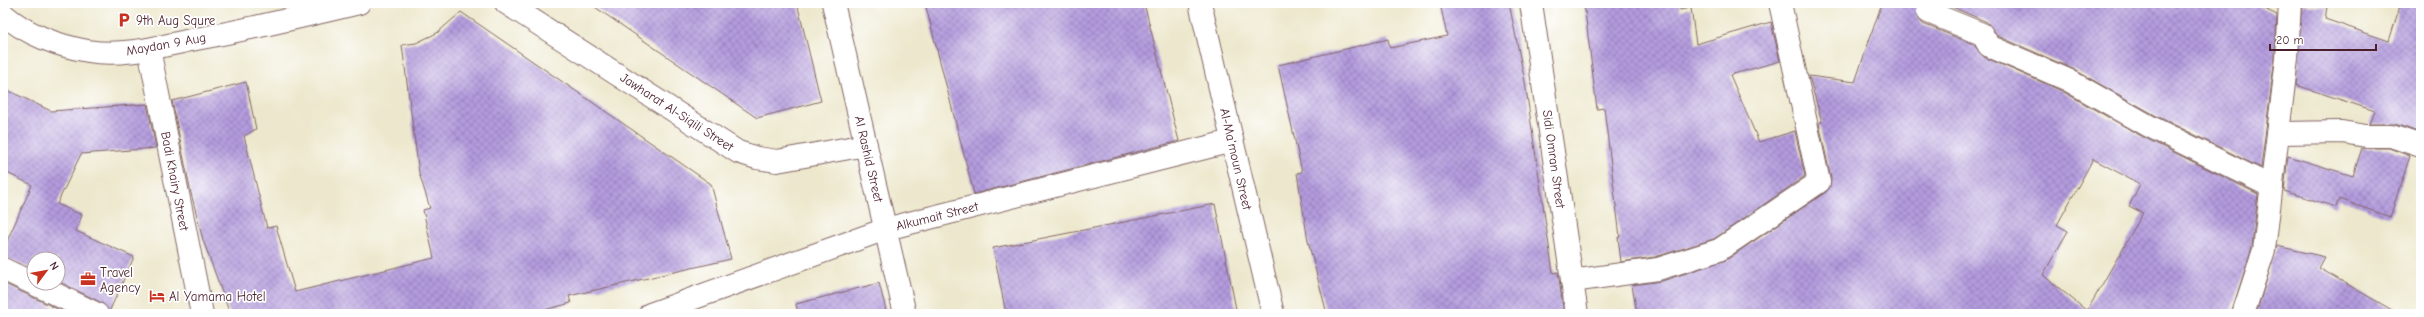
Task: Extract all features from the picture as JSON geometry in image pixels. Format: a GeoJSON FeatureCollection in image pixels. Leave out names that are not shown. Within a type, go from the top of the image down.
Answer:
{"type":"FeatureCollection","features":[{"type":"Feature","properties":{"kind":"street","name":"Maydan 9 Aug"},"geometry":{"type":"LineString","coordinates":[[5,22],[39,37],[89,51],[119,52],[149,49],[275,24],[359,3]]}},
{"type":"Feature","properties":{"kind":"street","name":"Jawharat Al-Siqili Street"},"geometry":{"type":"LineString","coordinates":[[506,3],[738,152],[757,158],[776,161],[866,145]]}},
{"type":"Feature","properties":{"kind":"street","name":"Al Rashid Street"},"geometry":{"type":"LineString","coordinates":[[833,3],[905,314]]}},
{"type":"Feature","properties":{"kind":"street","name":"Al-Ma'moun Street"},"geometry":{"type":"LineString","coordinates":[[1200,3],[1273,314]]}},
{"type":"Feature","properties":{"kind":"street","name":"Sidi Omran Street"},"geometry":{"type":"LineString","coordinates":[[1530,3],[1577,314]]}},
{"type":"Feature","properties":{"kind":"street"},"geometry":{"type":"LineString","coordinates":[[1572,281],[1658,269],[1719,250],[1819,182],[1780,3]]}},
{"type":"Feature","properties":{"kind":"street"},"geometry":{"type":"LineString","coordinates":[[1931,3],[1928,12],[1982,34],[1989,46],[2068,80],[2149,126],[2272,188]]}},
{"type":"Feature","properties":{"kind":"street"},"geometry":{"type":"LineString","coordinates":[[2243,314],[2264,250],[2288,58],[2290,3]]}},
{"type":"Feature","properties":{"kind":"street","name":"Badi Khairy Street"},"geometry":{"type":"LineString","coordinates":[[149,49],[202,314]]}},
{"type":"Feature","properties":{"kind":"street"},"geometry":{"type":"LineString","coordinates":[[2278,133],[2342,132],[2391,136],[2421,146]]}},
{"type":"Feature","properties":{"kind":"street","name":"Alkumait Street"},"geometry":{"type":"LineString","coordinates":[[650,314],[886,229],[1232,141]]}},
{"type":"Feature","properties":{"kind":"street"},"geometry":{"type":"LineString","coordinates":[[3,269],[97,314]]}},
{"type":"Feature","properties":{"kind":"building"},"geometry":{"type":"Polygon","coordinates":[[[589,3],[797,3],[821,101],[757,118],[589,3]]]}},
{"type":"Feature","properties":{"kind":"building"},"geometry":{"type":"Polygon","coordinates":[[[925,3],[1144,3],[1179,141],[974,194],[925,3]]]}},
{"type":"Feature","properties":{"kind":"building"},"geometry":{"type":"Polygon","coordinates":[[[1440,3],[1509,3],[1525,82],[1553,273],[1558,272],[1564,314],[1327,314],[1308,241],[1297,173],[1302,172],[1278,65],[1388,39],[1390,48],[1447,36],[1440,3]]]}},
{"type":"Feature","properties":{"kind":"building"},"geometry":{"type":"Polygon","coordinates":[[[1584,3],[1679,3],[1680,10],[1691,8],[1696,44],[1771,22],[1780,61],[1730,75],[1759,142],[1795,131],[1805,176],[1714,239],[1655,257],[1621,262],[1618,237],[1620,237],[1604,108],[1597,109],[1584,3]]]}},
{"type":"Feature","properties":{"kind":"building"},"geometry":{"type":"Polygon","coordinates":[[[1882,3],[1918,3],[1916,15],[1923,24],[1973,44],[1984,57],[2062,91],[2143,137],[2258,194],[2252,247],[2231,314],[1637,314],[1632,285],[1662,281],[1726,260],[1826,192],[1830,187],[1831,179],[1819,123],[1822,122],[1809,76],[1855,82],[1882,3]],[[2093,159],[2057,225],[2068,231],[2043,275],[2087,311],[2143,213],[2129,206],[2140,184],[2093,159]]]}},
{"type":"Feature","properties":{"kind":"building"},"geometry":{"type":"Polygon","coordinates":[[[1943,3],[2252,3],[2277,15],[2275,57],[2261,168],[2155,115],[2073,69],[1998,36],[1987,22],[1943,3]]]}},
{"type":"Feature","properties":{"kind":"building"},"geometry":{"type":"Polygon","coordinates":[[[2401,3],[2421,3],[2421,124],[2418,132],[2395,124],[2370,124],[2375,111],[2296,85],[2302,4],[2327,7],[2325,19],[2389,41],[2401,3]]]}},
{"type":"Feature","properties":{"kind":"building"},"geometry":{"type":"Polygon","coordinates":[[[461,12],[711,184],[731,259],[569,296],[571,303],[529,314],[230,314],[203,240],[191,193],[172,101],[246,82],[256,129],[244,136],[267,228],[276,226],[295,292],[434,258],[423,210],[430,208],[419,173],[402,45],[416,43],[437,33],[461,12]]]}},
{"type":"Feature","properties":{"kind":"building"},"geometry":{"type":"Polygon","coordinates":[[[3,88],[51,111],[147,104],[156,148],[81,154],[57,204],[82,215],[76,231],[134,257],[109,312],[102,303],[66,285],[66,251],[26,251],[26,267],[3,257],[3,250],[32,185],[3,171],[3,88]]]}},
{"type":"Feature","properties":{"kind":"building"},"geometry":{"type":"Polygon","coordinates":[[[2362,148],[2389,148],[2410,156],[2390,217],[2339,199],[2336,207],[2284,191],[2288,156],[2353,176],[2362,148]]]}},
{"type":"Feature","properties":{"kind":"building"},"geometry":{"type":"Polygon","coordinates":[[[1215,204],[1237,314],[1006,314],[993,248],[1215,204]]]}},
{"type":"Feature","properties":{"kind":"building"},"geometry":{"type":"Polygon","coordinates":[[[2277,246],[2325,257],[2319,268],[2399,314],[2256,314],[2277,246]]]}},
{"type":"Feature","properties":{"kind":"building"},"geometry":{"type":"Polygon","coordinates":[[[3,283],[68,314],[3,314],[3,283]]]}},
{"type":"Feature","properties":{"kind":"building"},"geometry":{"type":"Polygon","coordinates":[[[879,283],[887,314],[798,314],[796,304],[879,283]]]}},
{"type":"Feature","properties":{"kind":"place","name":"9th Aug Squre"},"geometry":{"type":"Point","coordinates":[124,20]}},
{"type":"Feature","properties":{"kind":"place","name":"Travel Agency"},"geometry":{"type":"Point","coordinates":[88,279]}},
{"type":"Feature","properties":{"kind":"place","name":"Al Yamama Hotel"},"geometry":{"type":"Point","coordinates":[157,296]}}]}
